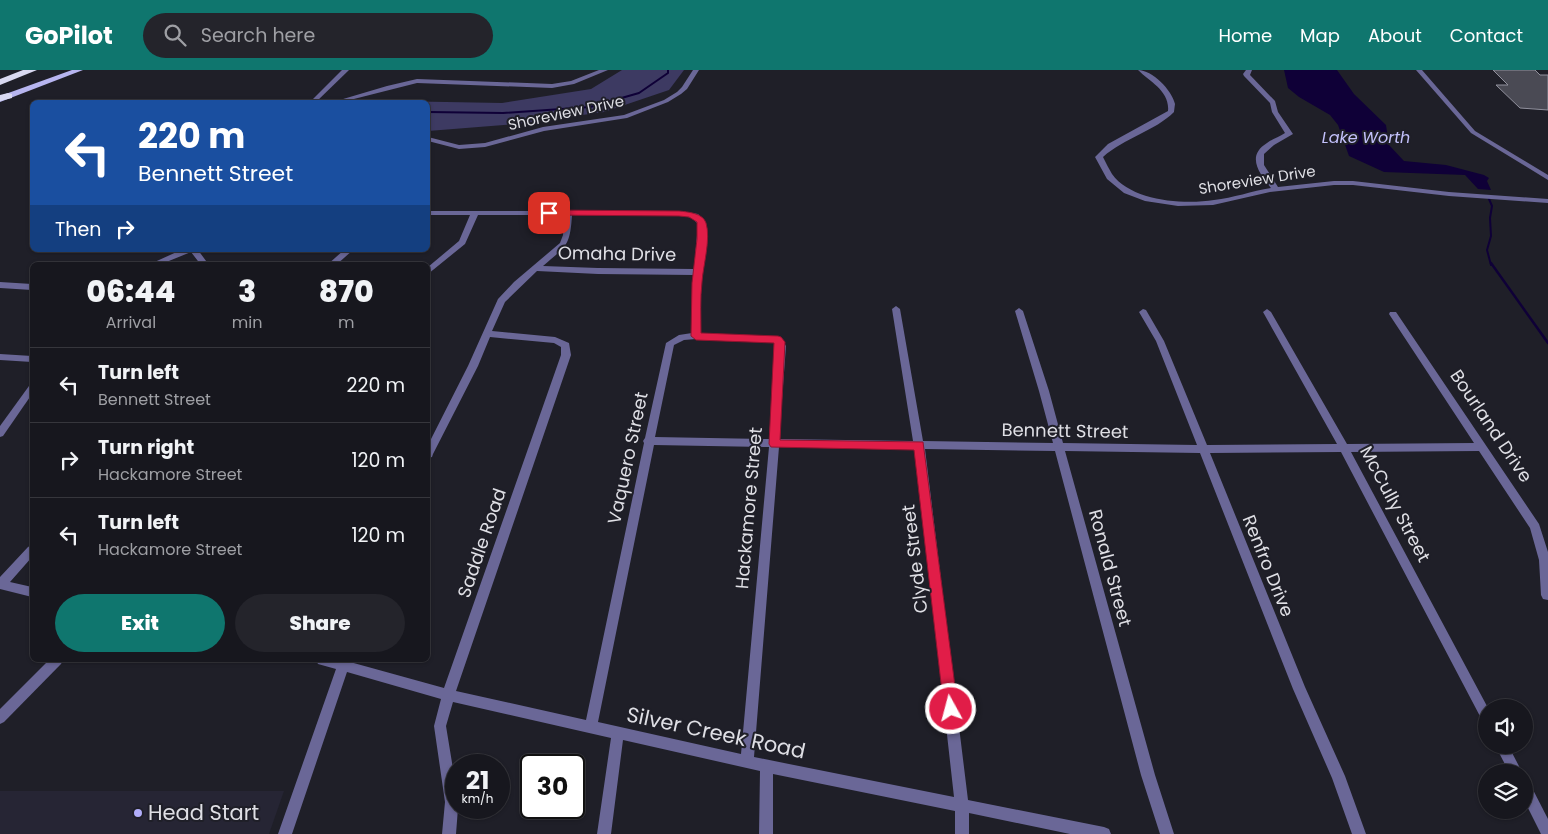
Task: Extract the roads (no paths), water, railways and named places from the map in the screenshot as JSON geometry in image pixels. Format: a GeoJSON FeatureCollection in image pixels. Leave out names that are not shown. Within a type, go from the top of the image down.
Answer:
{"type":"FeatureCollection","features":[{"type":"Feature","properties":{"kind":"highway"},"geometry":{"type":"LineString","coordinates":[[0,72],[4,70]]}},
{"type":"Feature","properties":{"kind":"highway"},"geometry":{"type":"LineString","coordinates":[[0,82],[32,70]]}},
{"type":"Feature","properties":{"kind":"main road"},"geometry":{"type":"LineString","coordinates":[[3,98],[79,70]]}},
{"type":"Feature","properties":{"kind":"street"},"geometry":{"type":"LineString","coordinates":[[315,100],[346,70]]}},
{"type":"Feature","properties":{"kind":"street"},"geometry":{"type":"LineString","coordinates":[[343,100],[417,81],[552,86],[572,83],[605,70]]}},
{"type":"Feature","properties":{"kind":"street","name":"Shoreview Drive"},"geometry":{"type":"LineString","coordinates":[[430,140],[459,147],[486,145],[543,129],[625,116],[666,101],[679,93],[685,88],[696,70]]}},
{"type":"Feature","properties":{"kind":"street","name":"Shoreview Drive"},"geometry":{"type":"LineString","coordinates":[[1141,70],[1163,87],[1172,104],[1171,112],[1111,146],[1099,157],[1110,177],[1119,185],[1134,194],[1148,199],[1186,204],[1213,203],[1276,189],[1353,183],[1449,194],[1548,201]]}},
{"type":"Feature","properties":{"kind":"street"},"geometry":{"type":"LineString","coordinates":[[1249,70],[1246,74],[1247,76],[1273,102],[1275,112],[1289,134],[1265,146],[1259,160],[1261,170],[1276,189]]}},
{"type":"Feature","properties":{"kind":"street"},"geometry":{"type":"LineString","coordinates":[[1419,70],[1473,132],[1548,178]]}},
{"type":"Feature","properties":{"kind":"street"},"geometry":{"type":"LineString","coordinates":[[430,212],[679,213],[697,218],[702,223],[696,336]]}},
{"type":"Feature","properties":{"kind":"street"},"geometry":{"type":"LineString","coordinates":[[430,269],[462,242],[474,213]]}},
{"type":"Feature","properties":{"kind":"street"},"geometry":{"type":"LineString","coordinates":[[430,450],[473,366],[501,301],[563,244],[567,236],[568,213]]}},
{"type":"Feature","properties":{"kind":"street"},"geometry":{"type":"LineString","coordinates":[[159,262],[183,252]]}},
{"type":"Feature","properties":{"kind":"street"},"geometry":{"type":"LineString","coordinates":[[335,262],[347,252]]}},
{"type":"Feature","properties":{"kind":"street","name":"Omaha Drive"},"geometry":{"type":"LineString","coordinates":[[536,268],[698,272]]}},
{"type":"Feature","properties":{"kind":"street"},"geometry":{"type":"LineString","coordinates":[[0,285],[30,286]]}},
{"type":"Feature","properties":{"kind":"street","name":"Clyde Street"},"geometry":{"type":"LineString","coordinates":[[896,309],[919,445],[962,806],[962,834]]}},
{"type":"Feature","properties":{"kind":"street","name":"Ronald Street"},"geometry":{"type":"LineString","coordinates":[[1019,311],[1060,447],[1145,766],[1167,834]]}},
{"type":"Feature","properties":{"kind":"street","name":"Renfro Drive"},"geometry":{"type":"LineString","coordinates":[[1143,312],[1160,341],[1299,688],[1338,776],[1359,834]]}},
{"type":"Feature","properties":{"kind":"street","name":"McCully Street"},"geometry":{"type":"LineString","coordinates":[[1267,312],[1345,450],[1478,701]]}},
{"type":"Feature","properties":{"kind":"street","name":"Bourland Drive"},"geometry":{"type":"LineString","coordinates":[[1393,314],[1536,527],[1545,560],[1547,595]]}},
{"type":"Feature","properties":{"kind":"street","name":"Saddle Road"},"geometry":{"type":"LineString","coordinates":[[449,834],[452,802],[440,726],[448,695],[564,367],[566,355],[566,345],[555,340],[486,334]]}},
{"type":"Feature","properties":{"kind":"street","name":"Vaquero Street"},"geometry":{"type":"LineString","coordinates":[[591,725],[670,343],[682,337],[696,336]]}},
{"type":"Feature","properties":{"kind":"street","name":"Hackamore Street"},"geometry":{"type":"LineString","coordinates":[[696,336],[778,339],[780,342],[775,444],[761,581],[747,762]]}},
{"type":"Feature","properties":{"kind":"street"},"geometry":{"type":"LineString","coordinates":[[0,357],[30,359]]}},
{"type":"Feature","properties":{"kind":"street"},"geometry":{"type":"LineString","coordinates":[[0,433],[30,391]]}},
{"type":"Feature","properties":{"kind":"street","name":"Bennett Street"},"geometry":{"type":"LineString","coordinates":[[648,442],[1345,450],[1481,447]]}},
{"type":"Feature","properties":{"kind":"street"},"geometry":{"type":"LineString","coordinates":[[30,552],[1,584],[30,591]]}},
{"type":"Feature","properties":{"kind":"street"},"geometry":{"type":"LineString","coordinates":[[0,718],[56,662]]}},
{"type":"Feature","properties":{"kind":"street"},"geometry":{"type":"LineString","coordinates":[[285,834],[344,662]]}},
{"type":"Feature","properties":{"kind":"street","name":"Silver Creek Road"},"geometry":{"type":"LineString","coordinates":[[344,662],[448,695],[591,725],[747,762],[1104,834]]}},
{"type":"Feature","properties":{"kind":"street"},"geometry":{"type":"LineString","coordinates":[[604,834],[618,732]]}},
{"type":"Feature","properties":{"kind":"street"},"geometry":{"type":"LineString","coordinates":[[766,834],[767,766]]}},
{"type":"Feature","properties":{"kind":"street"},"geometry":{"type":"LineString","coordinates":[[1533,805],[1548,834]]}},
{"type":"Feature","properties":{"kind":"water","name":"Lake Worth"},"geometry":{"type":"Polygon","coordinates":[[[1284,70],[1337,70],[1354,94],[1386,125],[1389,145],[1404,161],[1446,165],[1484,175],[1489,178],[1487,181],[1491,190],[1478,189],[1465,175],[1384,172],[1349,156],[1338,125],[1330,115],[1299,97],[1288,88],[1284,70]]]}},
{"type":"Feature","properties":{"kind":"waterway"},"geometry":{"type":"LineString","coordinates":[[430,112],[503,113],[590,107],[639,93],[668,73],[668,70]]}},
{"type":"Feature","properties":{"kind":"waterway"},"geometry":{"type":"LineString","coordinates":[[1489,199],[1492,206],[1490,218],[1491,236],[1487,250],[1491,265]]}},
{"type":"Feature","properties":{"kind":"waterway"},"geometry":{"type":"LineString","coordinates":[[1491,263],[1548,343]]}},
{"type":"Feature","properties":{"kind":"place","name":"Head Start"},"geometry":{"type":"Point","coordinates":[138,813]}}]}
